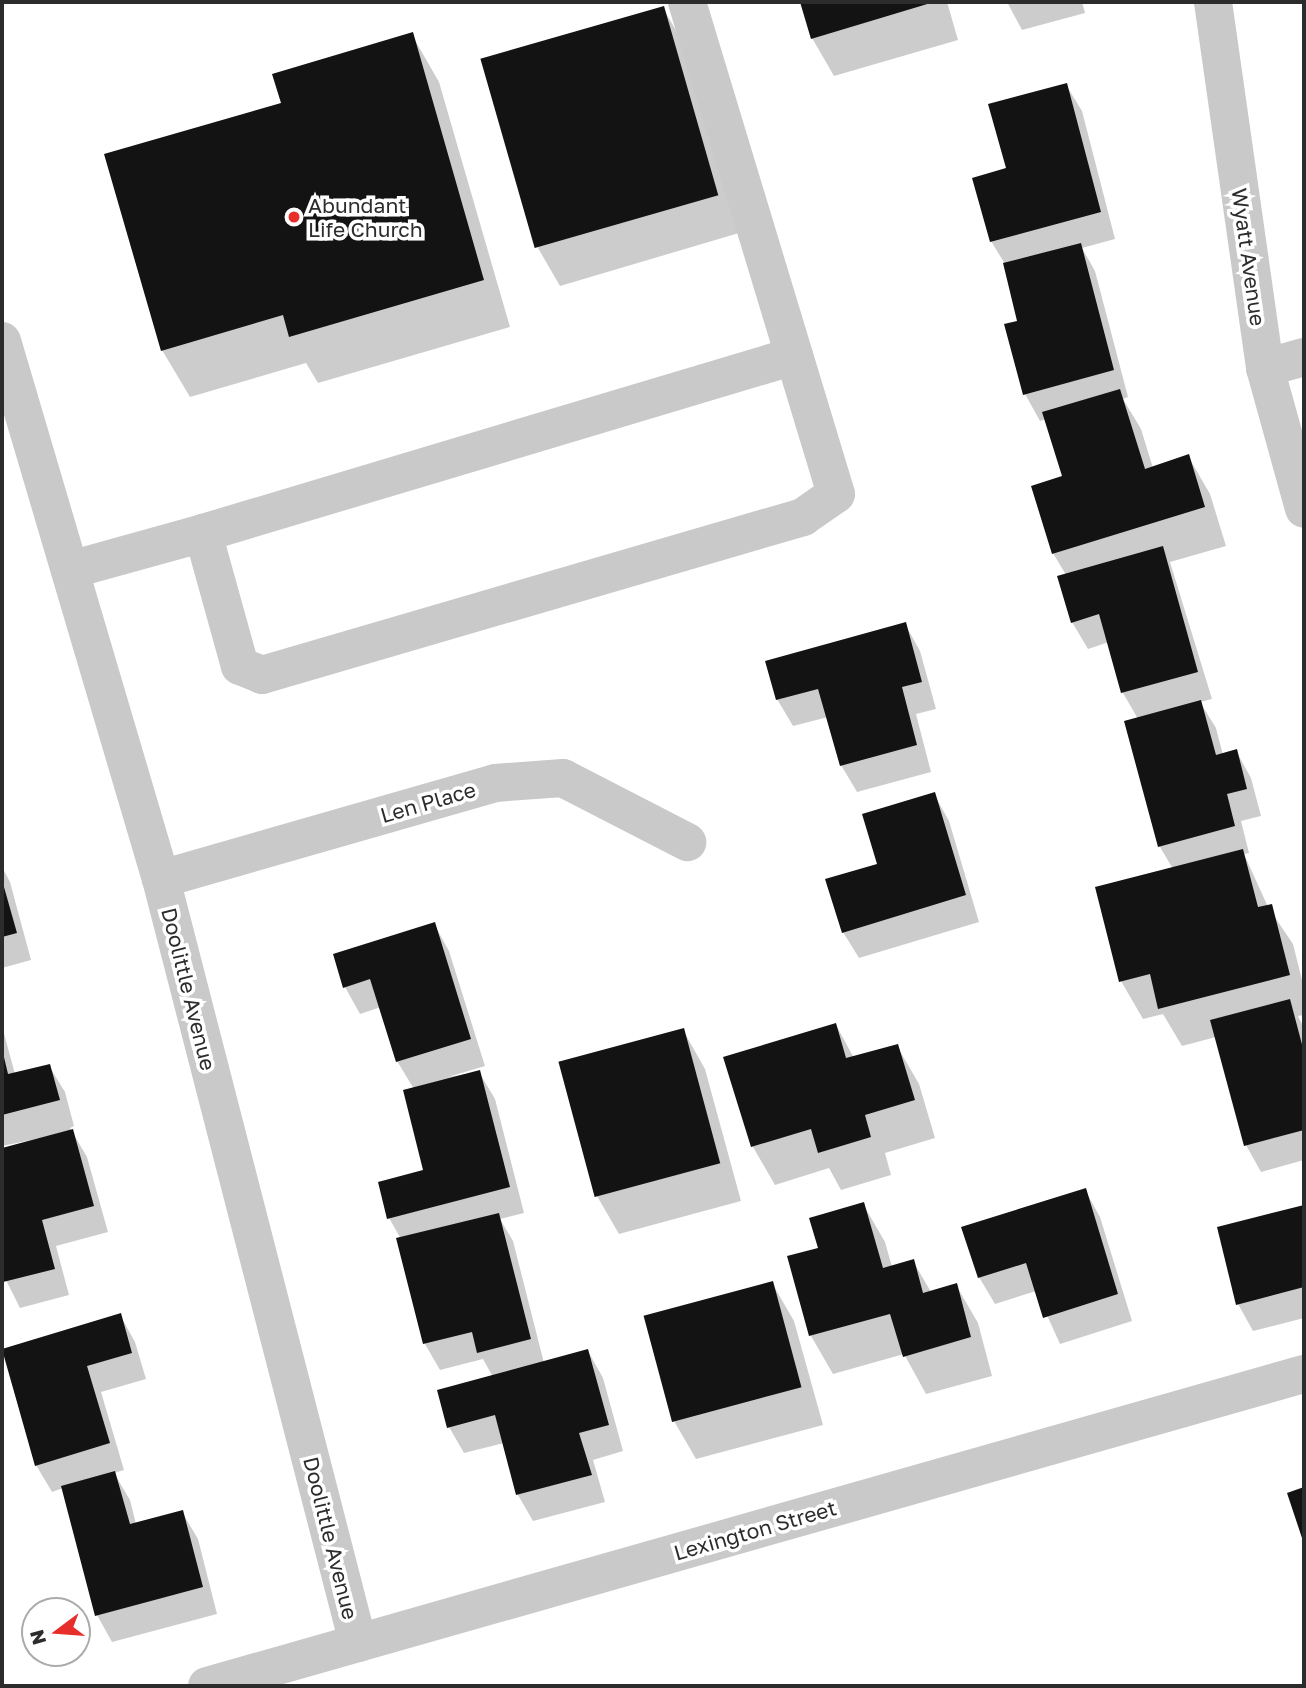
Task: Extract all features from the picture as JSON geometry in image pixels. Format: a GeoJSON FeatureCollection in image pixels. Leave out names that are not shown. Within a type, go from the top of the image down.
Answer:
{"type":"FeatureCollection","features":[{"type":"Feature","properties":{"kind":"street"},"geometry":{"type":"LineString","coordinates":[[203,533],[240,666],[262,675],[803,517],[836,494],[687,2]]}},
{"type":"Feature","properties":{"kind":"street","name":"Wyatt Avenue"},"geometry":{"type":"LineString","coordinates":[[1213,2],[1265,368],[1304,509]]}},
{"type":"Feature","properties":{"kind":"street","name":"Doolittle Avenue"},"geometry":{"type":"LineString","coordinates":[[2,341],[161,879],[358,1643]]}},
{"type":"Feature","properties":{"kind":"street"},"geometry":{"type":"LineString","coordinates":[[70,570],[203,533],[794,356]]}},
{"type":"Feature","properties":{"kind":"street"},"geometry":{"type":"LineString","coordinates":[[1265,368],[1304,357]]}},
{"type":"Feature","properties":{"kind":"street","name":"Len Place"},"geometry":{"type":"LineString","coordinates":[[161,879],[495,783],[563,778],[687,842]]}},
{"type":"Feature","properties":{"kind":"street","name":"Lexington Street"},"geometry":{"type":"LineString","coordinates":[[206,1686],[1304,1374]]}},
{"type":"Feature","properties":{"kind":"building"},"geometry":{"type":"Polygon","coordinates":[[[800,2],[934,2],[811,39],[800,2]]]}},
{"type":"Feature","properties":{"kind":"building"},"geometry":{"type":"Polygon","coordinates":[[[664,6],[718,195],[535,248],[480,59],[664,6]]]}},
{"type":"Feature","properties":{"kind":"building","name":"Abundant Life Church"},"geometry":{"type":"Polygon","coordinates":[[[413,32],[484,280],[289,337],[283,315],[161,351],[104,154],[281,103],[272,74],[413,32]]]}},
{"type":"Feature","properties":{"kind":"building"},"geometry":{"type":"Polygon","coordinates":[[[1067,83],[1101,212],[990,242],[972,178],[1006,168],[988,104],[1067,83]]]}},
{"type":"Feature","properties":{"kind":"building"},"geometry":{"type":"Polygon","coordinates":[[[1081,243],[1114,370],[1023,395],[1004,324],[1017,321],[1003,263],[1081,243]]]}},
{"type":"Feature","properties":{"kind":"building"},"geometry":{"type":"Polygon","coordinates":[[[1120,389],[1145,469],[1189,454],[1205,507],[1052,554],[1031,486],[1062,476],[1042,412],[1120,389]]]}},
{"type":"Feature","properties":{"kind":"building"},"geometry":{"type":"Polygon","coordinates":[[[1163,546],[1198,672],[1121,693],[1099,614],[1071,623],[1057,576],[1163,546]]]}},
{"type":"Feature","properties":{"kind":"building"},"geometry":{"type":"Polygon","coordinates":[[[906,622],[922,682],[902,687],[917,745],[840,766],[818,689],[776,700],[765,661],[906,622]]]}},
{"type":"Feature","properties":{"kind":"building"},"geometry":{"type":"Polygon","coordinates":[[[1201,700],[1216,755],[1237,749],[1247,789],[1227,794],[1235,826],[1158,847],[1124,721],[1201,700]]]}},
{"type":"Feature","properties":{"kind":"building"},"geometry":{"type":"Polygon","coordinates":[[[935,792],[966,895],[842,933],[825,879],[877,864],[862,814],[935,792]]]}},
{"type":"Feature","properties":{"kind":"building"},"geometry":{"type":"Polygon","coordinates":[[[1243,849],[1258,907],[1272,904],[1290,975],[1158,1009],[1150,974],[1119,982],[1095,887],[1243,849]]]}},
{"type":"Feature","properties":{"kind":"building"},"geometry":{"type":"Polygon","coordinates":[[[2,880],[17,933],[2,937],[2,880]]]}},
{"type":"Feature","properties":{"kind":"building"},"geometry":{"type":"Polygon","coordinates":[[[435,922],[471,1039],[396,1062],[370,979],[343,988],[333,954],[435,922]]]}},
{"type":"Feature","properties":{"kind":"building"},"geometry":{"type":"Polygon","coordinates":[[[1290,999],[1304,1052],[1304,1130],[1244,1146],[1210,1020],[1290,999]]]}},
{"type":"Feature","properties":{"kind":"building"},"geometry":{"type":"Polygon","coordinates":[[[836,1023],[846,1058],[898,1044],[915,1100],[865,1115],[871,1137],[818,1153],[811,1129],[751,1147],[723,1057],[836,1023]]]}},
{"type":"Feature","properties":{"kind":"building"},"geometry":{"type":"Polygon","coordinates":[[[684,1028],[720,1163],[595,1197],[558,1062],[684,1028]]]}},
{"type":"Feature","properties":{"kind":"building"},"geometry":{"type":"Polygon","coordinates":[[[3,1053],[8,1074],[50,1064],[60,1100],[2,1115],[3,1053]]]}},
{"type":"Feature","properties":{"kind":"building"},"geometry":{"type":"Polygon","coordinates":[[[480,1070],[510,1187],[387,1219],[378,1182],[423,1170],[403,1090],[480,1070]]]}},
{"type":"Feature","properties":{"kind":"building"},"geometry":{"type":"Polygon","coordinates":[[[73,1129],[94,1206],[42,1220],[55,1269],[3,1282],[2,1148],[73,1129]]]}},
{"type":"Feature","properties":{"kind":"building"},"geometry":{"type":"Polygon","coordinates":[[[1086,1188],[1118,1294],[1043,1318],[1026,1263],[978,1278],[961,1227],[1086,1188]]]}},
{"type":"Feature","properties":{"kind":"building"},"geometry":{"type":"Polygon","coordinates":[[[864,1202],[883,1268],[914,1259],[923,1293],[957,1283],[971,1337],[903,1357],[890,1314],[809,1336],[787,1256],[818,1248],[809,1218],[864,1202]]]}},
{"type":"Feature","properties":{"kind":"building"},"geometry":{"type":"Polygon","coordinates":[[[1304,1205],[1304,1287],[1236,1305],[1217,1227],[1304,1205]]]}},
{"type":"Feature","properties":{"kind":"building"},"geometry":{"type":"Polygon","coordinates":[[[499,1213],[531,1339],[477,1353],[472,1332],[423,1344],[396,1238],[499,1213]]]}},
{"type":"Feature","properties":{"kind":"building"},"geometry":{"type":"Polygon","coordinates":[[[773,1281],[801,1387],[672,1422],[644,1316],[773,1281]]]}},
{"type":"Feature","properties":{"kind":"building"},"geometry":{"type":"Polygon","coordinates":[[[121,1313],[132,1353],[87,1366],[110,1443],[35,1466],[2,1349],[121,1313]]]}},
{"type":"Feature","properties":{"kind":"building"},"geometry":{"type":"Polygon","coordinates":[[[588,1349],[609,1425],[579,1433],[592,1475],[516,1495],[495,1415],[447,1428],[437,1390],[588,1349]]]}},
{"type":"Feature","properties":{"kind":"building"},"geometry":{"type":"Polygon","coordinates":[[[115,1471],[130,1524],[183,1510],[203,1587],[95,1616],[61,1486],[115,1471]]]}},
{"type":"Feature","properties":{"kind":"building"},"geometry":{"type":"Polygon","coordinates":[[[1304,1487],[1304,1544],[1287,1493],[1304,1487]]]}},
{"type":"Feature","properties":{"kind":"place","name":"Abundant Life Church"},"geometry":{"type":"Point","coordinates":[294,217]}}]}
